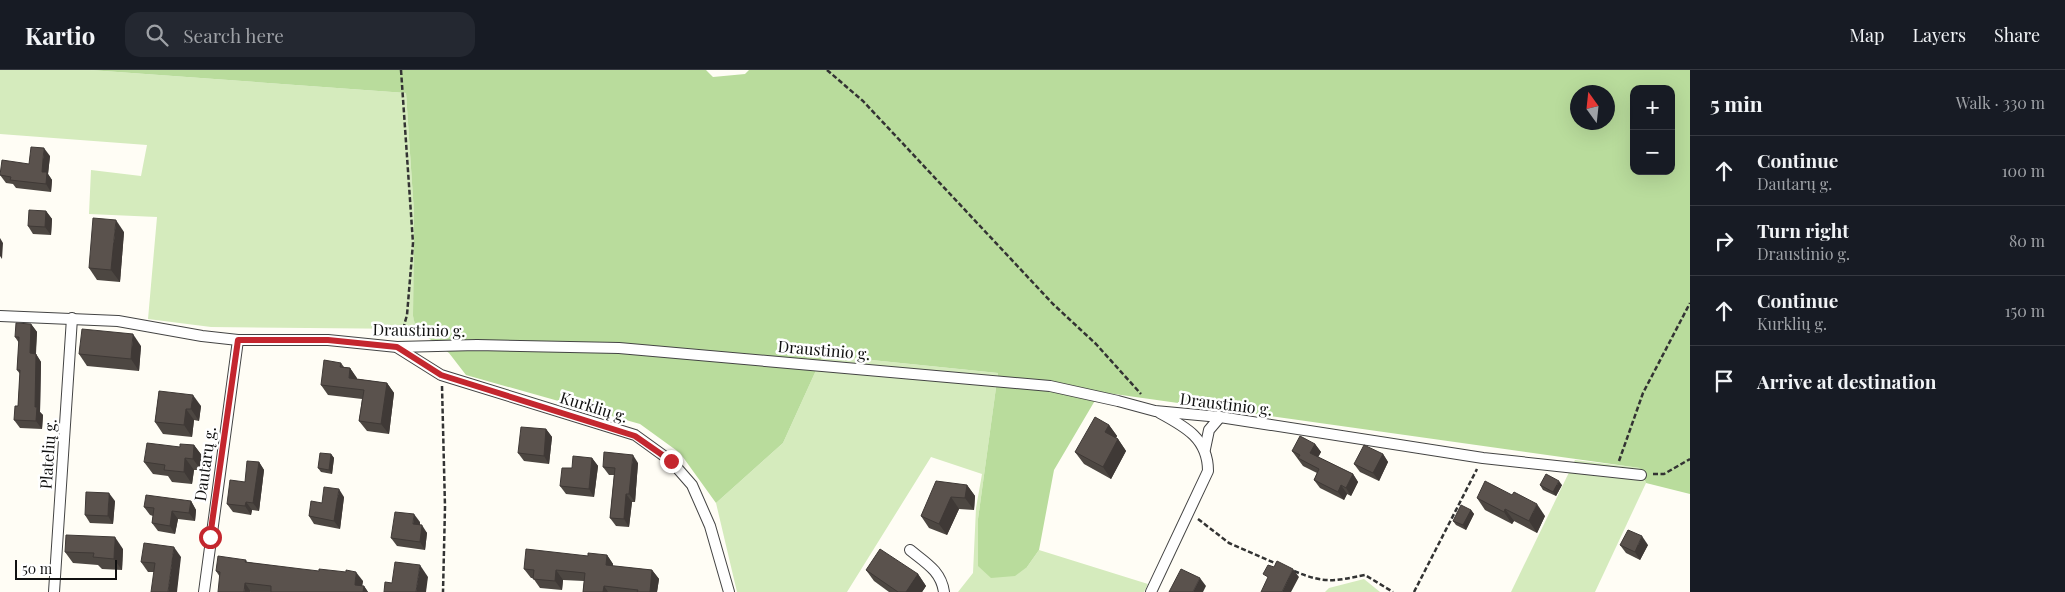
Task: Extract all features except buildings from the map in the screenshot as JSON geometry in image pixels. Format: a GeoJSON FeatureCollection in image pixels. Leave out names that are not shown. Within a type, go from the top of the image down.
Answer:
{"type":"FeatureCollection","features":[{"type":"Feature","properties":{"kind":"street","name":"Draustinio g."},"geometry":{"type":"LineString","coordinates":[[0,316],[118,321],[202,336],[238,340],[328,340],[397,347],[477,345],[619,348],[1050,386],[1154,411],[1220,417],[1483,458],[1614,474],[1641,475]]}},
{"type":"Feature","properties":{"kind":"street","name":"Platelių g."},"geometry":{"type":"LineString","coordinates":[[54,592],[72,318]]}},
{"type":"Feature","properties":{"kind":"street","name":"Dautarų g."},"geometry":{"type":"LineString","coordinates":[[204,592],[238,340]]}},
{"type":"Feature","properties":{"kind":"street","name":"Kurklių g."},"geometry":{"type":"LineString","coordinates":[[397,347],[441,375],[635,436],[671,461],[692,485],[710,526],[729,592]]}},
{"type":"Feature","properties":{"kind":"street"},"geometry":{"type":"LineString","coordinates":[[1154,411],[1180,424],[1205,449]]}},
{"type":"Feature","properties":{"kind":"street"},"geometry":{"type":"LineString","coordinates":[[1151,592],[1208,471],[1205,449],[1208,430],[1220,417]]}},
{"type":"Feature","properties":{"kind":"street"},"geometry":{"type":"LineString","coordinates":[[910,550],[937,572],[943,582],[944,592]]}},
{"type":"Feature","properties":{"kind":"path"},"geometry":{"type":"LineString","coordinates":[[397,347],[407,316],[412,243],[401,70]]}},
{"type":"Feature","properties":{"kind":"path"},"geometry":{"type":"LineString","coordinates":[[827,70],[863,101],[1053,304],[1096,344],[1154,411]]}},
{"type":"Feature","properties":{"kind":"path"},"geometry":{"type":"LineString","coordinates":[[1614,474],[1644,393],[1690,304]]}},
{"type":"Feature","properties":{"kind":"path"},"geometry":{"type":"LineString","coordinates":[[441,375],[445,507],[443,592]]}},
{"type":"Feature","properties":{"kind":"path"},"geometry":{"type":"LineString","coordinates":[[1414,592],[1483,458]]}},
{"type":"Feature","properties":{"kind":"path"},"geometry":{"type":"LineString","coordinates":[[1641,475],[1664,474],[1690,459]]}},
{"type":"Feature","properties":{"kind":"path"},"geometry":{"type":"LineString","coordinates":[[1189,512],[1229,543],[1280,566]]}},
{"type":"Feature","properties":{"kind":"path"},"geometry":{"type":"LineString","coordinates":[[1289,569],[1314,580],[1330,581],[1365,575],[1393,592]]}},
{"type":"Feature","properties":{"kind":"green space"},"geometry":{"type":"Polygon","coordinates":[[[0,70],[90,70],[406,93],[414,213],[413,315],[416,329],[211,327],[148,319],[157,217],[89,214],[91,170],[141,176],[147,145],[0,134],[0,70]]]}},
{"type":"Feature","properties":{"kind":"green space"},"geometry":{"type":"Polygon","coordinates":[[[90,70],[706,70],[713,77],[745,74],[749,70],[1690,70],[1690,494],[1646,483],[1640,468],[1100,392],[1054,470],[1039,550],[1027,567],[1015,576],[991,578],[978,566],[978,519],[998,373],[823,355],[783,443],[716,503],[680,453],[640,424],[466,375],[449,353],[416,329],[413,316],[414,213],[406,93],[90,70]]]}},
{"type":"Feature","properties":{"kind":"green space"},"geometry":{"type":"Polygon","coordinates":[[[823,355],[998,373],[978,519],[979,566],[1027,567],[1039,550],[1148,584],[1144,592],[958,592],[973,573],[976,508],[982,474],[931,457],[847,592],[737,592],[716,503],[783,443],[823,355]]]}},
{"type":"Feature","properties":{"kind":"green space"},"geometry":{"type":"Polygon","coordinates":[[[1575,460],[1640,468],[1646,483],[1595,592],[1511,592],[1575,460]]]}},
{"type":"Feature","properties":{"kind":"green space"},"geometry":{"type":"Polygon","coordinates":[[[1364,579],[1380,592],[1325,592],[1329,588],[1364,579]]]}},
{"type":"Feature","properties":{"kind":"route"},"geometry":{"type":"LineString","coordinates":[[210,537],[238,340],[328,340],[397,347],[441,375],[635,436],[671,461]]}}]}
